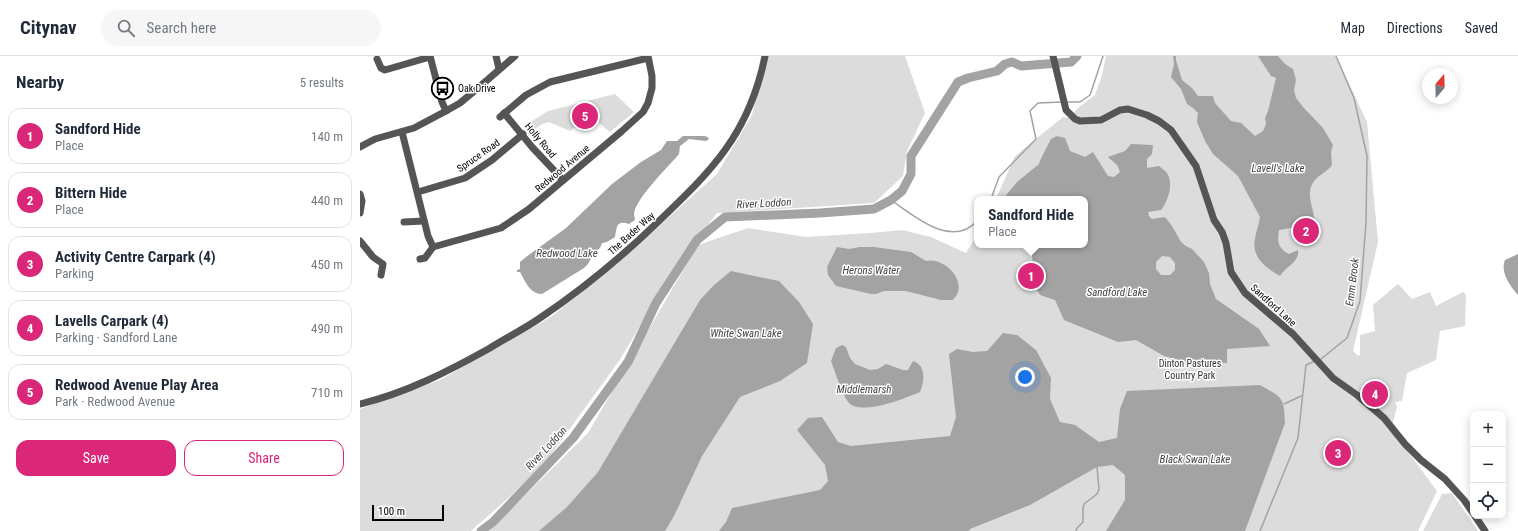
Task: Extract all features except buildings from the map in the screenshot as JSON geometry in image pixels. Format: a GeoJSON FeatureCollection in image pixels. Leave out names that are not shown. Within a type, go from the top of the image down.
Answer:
{"type":"FeatureCollection","features":[{"type":"Feature","properties":{"kind":"street"},"geometry":{"type":"LineString","coordinates":[[377,59],[381,68],[385,70],[430,56],[442,102],[446,111]]}},
{"type":"Feature","properties":{"kind":"street"},"geometry":{"type":"LineString","coordinates":[[496,56],[499,69]]}},
{"type":"Feature","properties":{"kind":"street"},"geometry":{"type":"LineString","coordinates":[[360,147],[375,138],[414,128],[446,111],[478,88],[515,56]]}},
{"type":"Feature","properties":{"kind":"street","name":"The Bader Way"},"geometry":{"type":"LineString","coordinates":[[360,404],[392,395],[421,383],[468,360],[539,319],[611,264],[682,199],[725,151],[749,110],[761,74],[765,56]]}},
{"type":"Feature","properties":{"kind":"street","name":"Sandford Lane"},"geometry":{"type":"LineString","coordinates":[[1053,56],[1066,110],[1078,120],[1101,120],[1120,110],[1128,109],[1147,115],[1159,121],[1171,130],[1187,152],[1198,171],[1214,220],[1222,232],[1226,243],[1230,272],[1245,293],[1293,334],[1312,357],[1333,378],[1380,414],[1405,444],[1421,460],[1445,479],[1470,509]]}},
{"type":"Feature","properties":{"kind":"street","name":"Holly Road"},"geometry":{"type":"LineString","coordinates":[[563,180],[532,147],[523,134],[502,115],[526,95],[550,82],[648,57]]}},
{"type":"Feature","properties":{"kind":"street","name":"Redwood Avenue"},"geometry":{"type":"LineString","coordinates":[[433,247],[501,228],[529,209],[622,131],[643,112],[648,102],[652,88],[652,76],[648,57]]}},
{"type":"Feature","properties":{"kind":"street"},"geometry":{"type":"LineString","coordinates":[[402,132],[424,221],[433,247],[424,258],[420,259]]}},
{"type":"Feature","properties":{"kind":"street","name":"Spruce Road"},"geometry":{"type":"LineString","coordinates":[[418,192],[465,178],[492,160],[523,134]]}},
{"type":"Feature","properties":{"kind":"street"},"geometry":{"type":"LineString","coordinates":[[360,194],[362,201],[360,213]]}},
{"type":"Feature","properties":{"kind":"street"},"geometry":{"type":"LineString","coordinates":[[404,222],[424,221]]}},
{"type":"Feature","properties":{"kind":"street"},"geometry":{"type":"LineString","coordinates":[[361,245],[373,257],[387,263],[381,275]]}},
{"type":"Feature","properties":{"kind":"street"},"geometry":{"type":"LineString","coordinates":[[1477,519],[1485,531]]}},
{"type":"Feature","properties":{"kind":"green space"},"geometry":{"type":"Polygon","coordinates":[[[766,56],[905,56],[925,113],[907,151],[903,176],[874,203],[717,213],[675,268],[619,361],[550,456],[515,492],[471,531],[360,531],[360,409],[440,380],[551,317],[649,235],[717,174],[752,115],[766,56]]]}},
{"type":"Feature","properties":{"kind":"green space","name":"Dinton Pastures Country Park"},"geometry":{"type":"Polygon","coordinates":[[[1106,56],[1336,56],[1367,122],[1378,242],[1353,351],[1358,356],[1360,355],[1360,335],[1375,331],[1373,305],[1398,284],[1412,299],[1430,292],[1436,306],[1463,292],[1466,295],[1465,326],[1440,331],[1436,360],[1407,373],[1402,401],[1395,402],[1397,407],[1391,429],[1437,491],[1418,531],[489,531],[588,433],[698,245],[748,228],[806,237],[902,230],[931,237],[966,253],[974,240],[974,248],[1088,248],[1088,196],[997,196],[1015,156],[1063,117],[1069,118],[1079,107],[1095,95],[1102,75],[1106,56]]]}},
{"type":"Feature","properties":{"kind":"green space"},"geometry":{"type":"Polygon","coordinates":[[[615,94],[634,112],[610,132],[599,123],[590,120],[582,123],[570,131],[549,122],[542,124],[531,132],[526,125],[548,111],[615,94]]]}},
{"type":"Feature","properties":{"kind":"green space"},"geometry":{"type":"Polygon","coordinates":[[[1452,493],[1478,531],[1423,531],[1442,494],[1452,493]]]}},
{"type":"Feature","properties":{"kind":"water","name":"Lavell's Lake"},"geometry":{"type":"Polygon","coordinates":[[[1173,56],[1176,56],[1182,80],[1192,88],[1198,96],[1213,96],[1215,103],[1231,121],[1241,123],[1255,136],[1263,131],[1266,124],[1265,118],[1276,78],[1271,76],[1258,56],[1278,56],[1285,64],[1293,69],[1296,80],[1294,90],[1296,98],[1323,128],[1333,145],[1331,152],[1332,165],[1312,183],[1310,191],[1315,230],[1302,226],[1279,230],[1278,241],[1280,247],[1289,254],[1298,250],[1295,261],[1280,276],[1265,266],[1257,257],[1254,245],[1260,217],[1238,176],[1213,154],[1205,141],[1197,122],[1198,113],[1187,104],[1181,89],[1171,77],[1174,64],[1173,56]]]}},
{"type":"Feature","properties":{"kind":"water","name":"Redwood Lake"},"geometry":{"type":"Polygon","coordinates":[[[683,136],[705,136],[709,138],[706,141],[689,139],[680,146],[679,154],[640,200],[634,214],[635,220],[629,224],[619,224],[615,237],[602,243],[600,248],[593,254],[588,264],[584,268],[542,294],[534,292],[526,283],[520,272],[517,272],[517,270],[520,269],[520,262],[566,228],[612,184],[641,162],[661,150],[667,141],[677,141],[683,136]]]}},
{"type":"Feature","properties":{"kind":"water","name":"Sandford Lake"},"geometry":{"type":"Polygon","coordinates":[[[1057,136],[1065,138],[1070,151],[1085,157],[1093,152],[1108,176],[1114,177],[1120,172],[1117,165],[1108,157],[1125,151],[1131,144],[1153,145],[1152,154],[1147,159],[1147,168],[1159,166],[1164,170],[1169,177],[1170,187],[1168,197],[1161,210],[1148,212],[1149,216],[1152,219],[1165,217],[1181,242],[1192,249],[1204,262],[1209,273],[1210,284],[1216,299],[1259,329],[1270,346],[1227,349],[1227,363],[1186,362],[1164,356],[1136,340],[1118,342],[1064,320],[1055,300],[1040,295],[1035,286],[1031,248],[1088,248],[1088,196],[1005,196],[1017,182],[1039,164],[1051,139],[1057,136]],[[1162,256],[1156,262],[1156,269],[1161,275],[1170,275],[1175,270],[1175,263],[1170,257],[1162,256]]]}},
{"type":"Feature","properties":{"kind":"water","name":"Herons Water"},"geometry":{"type":"Polygon","coordinates":[[[837,247],[849,249],[874,247],[911,252],[926,261],[932,260],[938,262],[950,269],[954,274],[959,286],[958,292],[953,300],[941,300],[906,291],[884,291],[871,294],[836,286],[828,275],[827,267],[837,247]]]}},
{"type":"Feature","properties":{"kind":"water"},"geometry":{"type":"Polygon","coordinates":[[[1518,254],[1518,295],[1507,279],[1504,265],[1505,260],[1518,254]]]}},
{"type":"Feature","properties":{"kind":"water","name":"White Swan Lake"},"geometry":{"type":"Polygon","coordinates":[[[731,271],[779,281],[799,302],[813,324],[807,363],[780,381],[740,397],[702,456],[674,516],[665,531],[539,531],[567,507],[598,472],[700,300],[714,285],[731,271]]]}},
{"type":"Feature","properties":{"kind":"water","name":"Black Swan Lake"},"geometry":{"type":"Polygon","coordinates":[[[1003,333],[1017,335],[1036,350],[1051,378],[1050,399],[1060,422],[1075,425],[1099,442],[1117,438],[1120,409],[1127,391],[1260,385],[1277,396],[1284,408],[1285,423],[1245,531],[1106,531],[1125,500],[1125,475],[1113,465],[1097,467],[1030,505],[970,529],[969,531],[719,531],[726,522],[732,508],[820,490],[828,481],[825,465],[797,430],[808,418],[822,417],[838,442],[851,446],[950,436],[956,417],[949,354],[957,349],[973,352],[987,351],[1003,333]]]}},
{"type":"Feature","properties":{"kind":"water","name":"Middlemarsh"},"geometry":{"type":"Polygon","coordinates":[[[842,345],[846,347],[850,358],[855,364],[870,370],[878,369],[886,364],[903,370],[908,370],[913,361],[917,363],[923,374],[923,383],[920,392],[884,405],[864,408],[855,407],[846,399],[831,361],[836,348],[842,345]]]}},
{"type":"Feature","properties":{"kind":"waterway","name":"River Loddon"},"geometry":{"type":"LineString","coordinates":[[481,531],[493,522],[573,438],[628,362],[656,303],[697,240],[725,217],[874,209],[891,200],[902,191],[911,174],[911,156],[958,82],[997,71],[1005,64],[1012,62],[1021,66],[1071,62],[1077,56]]}},
{"type":"Feature","properties":{"kind":"waterway"},"geometry":{"type":"LineString","coordinates":[[1067,102],[1080,102],[1090,95],[1103,56]]}},
{"type":"Feature","properties":{"kind":"waterway","name":"Emm Brook"},"geometry":{"type":"LineString","coordinates":[[1321,359],[1347,338],[1360,301],[1366,222],[1367,156],[1354,98],[1336,56]]}},
{"type":"Feature","properties":{"kind":"waterway"},"geometry":{"type":"LineString","coordinates":[[992,196],[999,177],[1036,139],[1030,111],[1038,103],[1062,102]]}},
{"type":"Feature","properties":{"kind":"waterway"},"geometry":{"type":"LineString","coordinates":[[891,200],[922,221],[945,231],[956,232],[967,229],[974,223]]}},
{"type":"Feature","properties":{"kind":"waterway","name":"Emm Brook"},"geometry":{"type":"LineString","coordinates":[[1260,531],[1298,438],[1306,365],[1315,361]]}},
{"type":"Feature","properties":{"kind":"waterway"},"geometry":{"type":"LineString","coordinates":[[1284,404],[1301,396]]}},
{"type":"Feature","properties":{"kind":"waterway"},"geometry":{"type":"LineString","coordinates":[[1076,531],[1083,522],[1084,504],[1097,494],[1099,489],[1097,467]]}},
{"type":"Feature","properties":{"kind":"place","name":"Oak Drive"},"geometry":{"type":"Point","coordinates":[443,88]}},
{"type":"Feature","properties":{"kind":"place","name":"Redwood Avenue Play Area"},"geometry":{"type":"Point","coordinates":[585,116]}},
{"type":"Feature","properties":{"kind":"place","name":"Bittern Hide"},"geometry":{"type":"Point","coordinates":[1306,231]}},
{"type":"Feature","properties":{"kind":"place","name":"Sandford Hide"},"geometry":{"type":"Point","coordinates":[1031,276]}},
{"type":"Feature","properties":{"kind":"place","name":"Lavells Carpark (4)"},"geometry":{"type":"Point","coordinates":[1375,394]}},
{"type":"Feature","properties":{"kind":"place","name":"Activity Centre Carpark (4)"},"geometry":{"type":"Point","coordinates":[1338,453]}}]}
